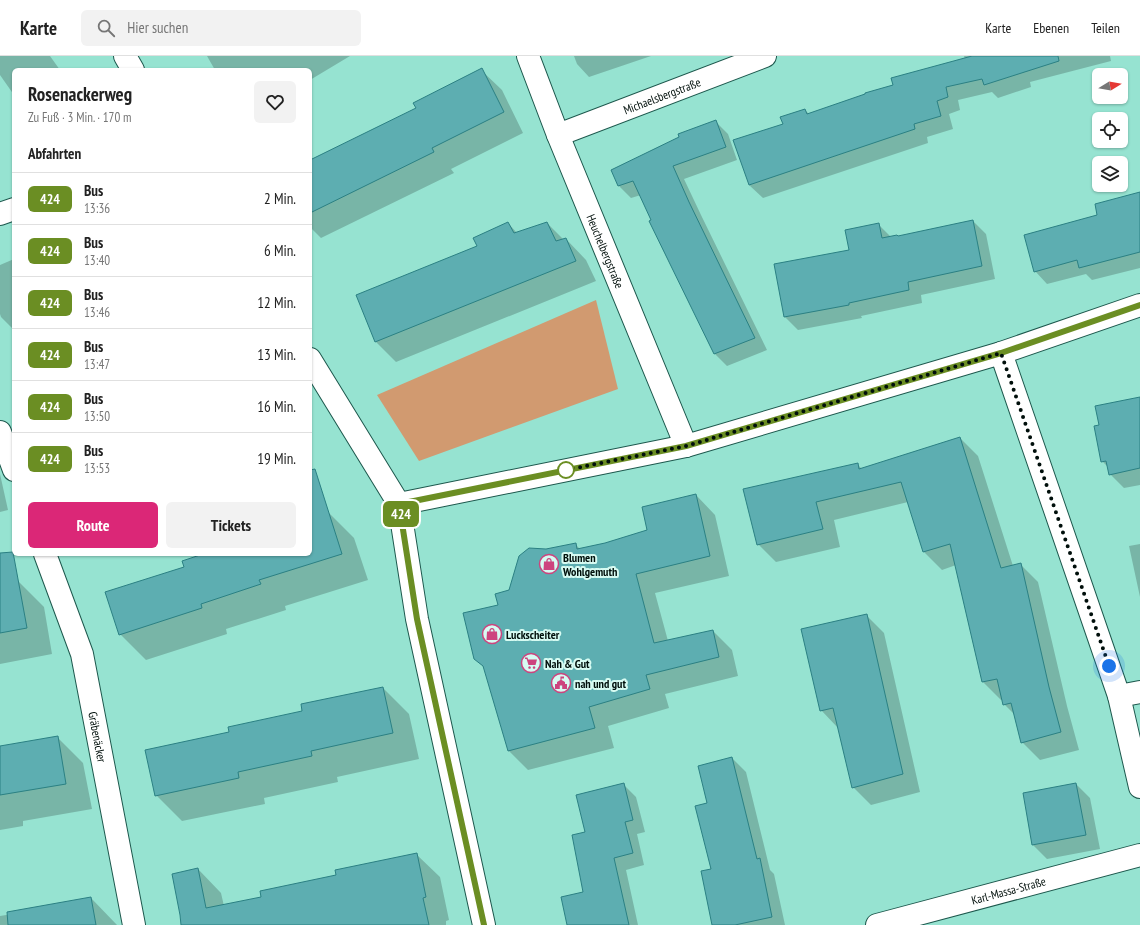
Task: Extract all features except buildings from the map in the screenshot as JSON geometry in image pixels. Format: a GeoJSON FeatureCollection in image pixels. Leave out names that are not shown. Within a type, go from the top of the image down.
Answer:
{"type":"FeatureCollection","features":[{"type":"Feature","properties":{"kind":"street"},"geometry":{"type":"LineString","coordinates":[[125,56],[132,68]]}},
{"type":"Feature","properties":{"kind":"street","name":"Heuchelbergstraße"},"geometry":{"type":"LineString","coordinates":[[528,56],[558,135],[686,446]]}},
{"type":"Feature","properties":{"kind":"street","name":"Michaelsbergstraße"},"geometry":{"type":"LineString","coordinates":[[558,135],[765,56]]}},
{"type":"Feature","properties":{"kind":"street"},"geometry":{"type":"LineString","coordinates":[[0,214],[12,210]]}},
{"type":"Feature","properties":{"kind":"street"},"geometry":{"type":"LineString","coordinates":[[399,504],[686,446],[1001,353],[1140,305]]}},
{"type":"Feature","properties":{"kind":"street"},"geometry":{"type":"LineString","coordinates":[[1001,353],[1119,696],[1140,787]]}},
{"type":"Feature","properties":{"kind":"street"},"geometry":{"type":"LineString","coordinates":[[312,361],[399,504],[417,619],[484,925]]}},
{"type":"Feature","properties":{"kind":"street"},"geometry":{"type":"LineString","coordinates":[[0,432],[12,465]]}},
{"type":"Feature","properties":{"kind":"street","name":"Gräbenäcker"},"geometry":{"type":"LineString","coordinates":[[46,556],[82,654],[134,925]]}},
{"type":"Feature","properties":{"kind":"street"},"geometry":{"type":"LineString","coordinates":[[1119,696],[1140,692]]}},
{"type":"Feature","properties":{"kind":"street","name":"Karl-Massa-Straße"},"geometry":{"type":"LineString","coordinates":[[877,925],[1140,855]]}},
{"type":"Feature","properties":{"kind":"shaded area"},"geometry":{"type":"Polygon","coordinates":[[[596,300],[618,389],[419,461],[377,395],[596,300]]]}},
{"type":"Feature","properties":{"kind":"bus line","name":"424"},"geometry":{"type":"LineString","coordinates":[[484,925],[417,619],[399,504],[686,446],[1001,353],[1140,305]]}},
{"type":"Feature","properties":{"kind":"place","name":"Blumen Wohlgemuth"},"geometry":{"type":"Point","coordinates":[549,564]}},
{"type":"Feature","properties":{"kind":"place","name":"Luckscheiter"},"geometry":{"type":"Point","coordinates":[492,634]}},
{"type":"Feature","properties":{"kind":"place","name":"Nah & Gut"},"geometry":{"type":"Point","coordinates":[531,663]}},
{"type":"Feature","properties":{"kind":"place","name":"nah und gut"},"geometry":{"type":"Point","coordinates":[561,683]}},
{"type":"Feature","properties":{"kind":"route"},"geometry":{"type":"LineString","coordinates":[[566,470],[686,446],[1001,353],[1109,666]]}}]}
